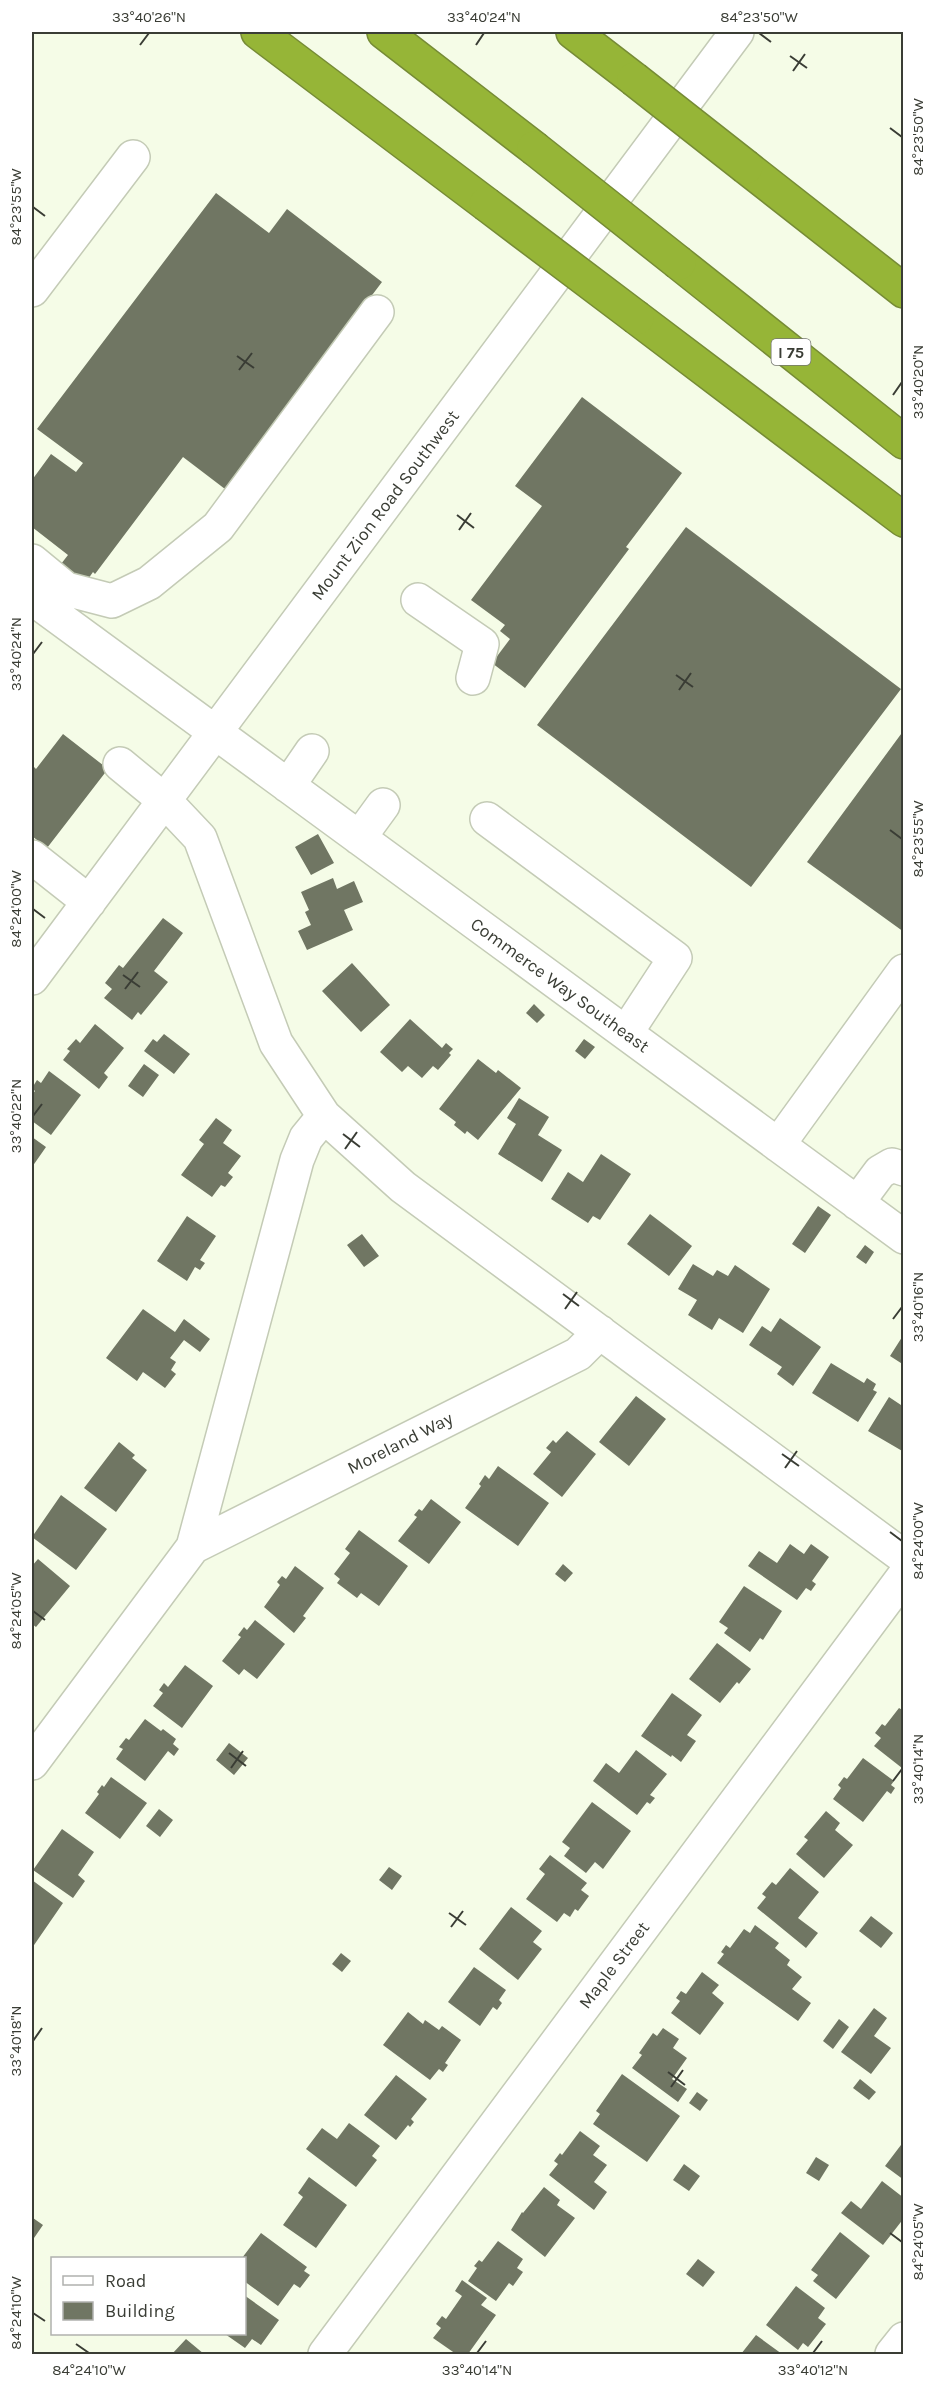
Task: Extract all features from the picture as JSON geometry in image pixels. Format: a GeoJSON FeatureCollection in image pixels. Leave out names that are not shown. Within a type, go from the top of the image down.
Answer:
{"type":"FeatureCollection","features":[{"type":"Feature","properties":{"kind":"highway"},"geometry":{"type":"LineString","coordinates":[[258,32],[903,519]]}},
{"type":"Feature","properties":{"kind":"highway","name":"I 75"},"geometry":{"type":"LineString","coordinates":[[384,32],[534,148],[903,442]]}},
{"type":"Feature","properties":{"kind":"highway"},"geometry":{"type":"LineString","coordinates":[[573,32],[903,291]]}},
{"type":"Feature","properties":{"kind":"street","name":"Mount Zion Road Southwest"},"geometry":{"type":"LineString","coordinates":[[32,978],[737,32]]}},
{"type":"Feature","properties":{"kind":"street"},"geometry":{"type":"LineString","coordinates":[[32,290],[133,157]]}},
{"type":"Feature","properties":{"kind":"street"},"geometry":{"type":"LineString","coordinates":[[32,561],[66,589],[112,601],[148,583],[218,526],[377,312]]}},
{"type":"Feature","properties":{"kind":"street","name":"Commerce Way Southeast"},"geometry":{"type":"LineString","coordinates":[[32,598],[903,1237]]}},
{"type":"Feature","properties":{"kind":"street"},"geometry":{"type":"LineString","coordinates":[[418,600],[482,644],[473,678]]}},
{"type":"Feature","properties":{"kind":"street"},"geometry":{"type":"LineString","coordinates":[[288,786],[312,751]]}},
{"type":"Feature","properties":{"kind":"street"},"geometry":{"type":"LineString","coordinates":[[120,764],[165,801],[200,838],[276,1043],[324,1116],[403,1187],[903,1557]]}},
{"type":"Feature","properties":{"kind":"street"},"geometry":{"type":"LineString","coordinates":[[360,838],[383,805]]}},
{"type":"Feature","properties":{"kind":"street"},"geometry":{"type":"LineString","coordinates":[[487,819],[675,958],[626,1033]]}},
{"type":"Feature","properties":{"kind":"street"},"geometry":{"type":"LineString","coordinates":[[32,857],[89,902]]}},
{"type":"Feature","properties":{"kind":"street"},"geometry":{"type":"LineString","coordinates":[[778,1145],[903,971]]}},
{"type":"Feature","properties":{"kind":"street","name":"Moreland Way"},"geometry":{"type":"LineString","coordinates":[[32,1763],[193,1547],[297,1160],[306,1138],[324,1116]]}},
{"type":"Feature","properties":{"kind":"street"},"geometry":{"type":"LineString","coordinates":[[857,1203],[880,1172],[892,1165],[903,1169]]}},
{"type":"Feature","properties":{"kind":"street","name":"Moreland Way"},"geometry":{"type":"LineString","coordinates":[[193,1547],[578,1354],[600,1332]]}},
{"type":"Feature","properties":{"kind":"street","name":"Maple Street"},"geometry":{"type":"LineString","coordinates":[[325,2355],[903,1576]]}},
{"type":"Feature","properties":{"kind":"street"},"geometry":{"type":"LineString","coordinates":[[892,2355],[903,2339]]}},
{"type":"Feature","properties":{"kind":"building"},"geometry":{"type":"Polygon","coordinates":[[[216,193],[269,233],[287,209],[382,282],[225,489],[183,457],[95,574],[93,572],[86,582],[61,564],[68,555],[32,527],[32,480],[51,454],[76,472],[83,463],[37,429],[216,193]]]}},
{"type":"Feature","properties":{"kind":"building"},"geometry":{"type":"Polygon","coordinates":[[[582,397],[682,473],[626,547],[629,549],[525,688],[492,663],[510,639],[500,631],[505,625],[471,600],[542,506],[515,486],[582,397]]]}},
{"type":"Feature","properties":{"kind":"building"},"geometry":{"type":"Polygon","coordinates":[[[686,527],[901,689],[751,887],[537,725],[686,527]]]}},
{"type":"Feature","properties":{"kind":"building"},"geometry":{"type":"Polygon","coordinates":[[[904,730],[904,932],[807,862],[904,730]]]}},
{"type":"Feature","properties":{"kind":"building"},"geometry":{"type":"Polygon","coordinates":[[[63,734],[108,769],[47,848],[32,836],[32,765],[36,769],[63,734]]]}},
{"type":"Feature","properties":{"kind":"building"},"geometry":{"type":"Polygon","coordinates":[[[318,834],[334,863],[311,875],[295,847],[318,834]]]}},
{"type":"Feature","properties":{"kind":"building"},"geometry":{"type":"Polygon","coordinates":[[[333,878],[337,889],[354,881],[363,902],[344,910],[353,930],[307,950],[298,931],[311,925],[305,912],[309,910],[301,892],[333,878]]]}},
{"type":"Feature","properties":{"kind":"building"},"geometry":{"type":"Polygon","coordinates":[[[163,918],[183,933],[154,971],[168,982],[141,1015],[138,1012],[132,1020],[104,998],[112,989],[105,983],[119,965],[123,968],[163,918]]]}},
{"type":"Feature","properties":{"kind":"building"},"geometry":{"type":"Polygon","coordinates":[[[352,963],[390,1005],[361,1032],[322,991],[352,963]]]}},
{"type":"Feature","properties":{"kind":"building"},"geometry":{"type":"Polygon","coordinates":[[[534,1004],[545,1015],[537,1023],[526,1013],[534,1004]]]}},
{"type":"Feature","properties":{"kind":"building"},"geometry":{"type":"Polygon","coordinates":[[[410,1019],[442,1048],[446,1043],[453,1049],[449,1053],[451,1055],[438,1070],[433,1066],[422,1078],[408,1066],[402,1072],[380,1052],[410,1019]]]}},
{"type":"Feature","properties":{"kind":"building"},"geometry":{"type":"Polygon","coordinates":[[[95,1024],[124,1048],[104,1073],[108,1077],[99,1089],[63,1060],[70,1051],[67,1049],[76,1039],[80,1043],[95,1024]]]}},
{"type":"Feature","properties":{"kind":"building"},"geometry":{"type":"Polygon","coordinates":[[[164,1034],[190,1054],[174,1074],[144,1051],[153,1039],[157,1042],[164,1034]]]}},
{"type":"Feature","properties":{"kind":"building"},"geometry":{"type":"Polygon","coordinates":[[[584,1039],[595,1047],[585,1059],[575,1051],[584,1039]]]}},
{"type":"Feature","properties":{"kind":"building"},"geometry":{"type":"Polygon","coordinates":[[[478,1059],[496,1073],[498,1070],[521,1088],[478,1140],[467,1131],[465,1134],[454,1125],[456,1122],[439,1109],[478,1059]]]}},
{"type":"Feature","properties":{"kind":"building"},"geometry":{"type":"Polygon","coordinates":[[[144,1064],[159,1075],[143,1097],[128,1086],[144,1064]]]}},
{"type":"Feature","properties":{"kind":"building"},"geometry":{"type":"Polygon","coordinates":[[[49,1071],[81,1095],[51,1135],[32,1121],[32,1095],[35,1091],[32,1088],[37,1080],[41,1083],[49,1071]]]}},
{"type":"Feature","properties":{"kind":"building"},"geometry":{"type":"Polygon","coordinates":[[[519,1098],[549,1117],[538,1135],[562,1150],[542,1182],[498,1154],[516,1124],[507,1118],[519,1098]]]}},
{"type":"Feature","properties":{"kind":"building"},"geometry":{"type":"Polygon","coordinates":[[[216,1118],[232,1130],[223,1143],[241,1156],[228,1173],[233,1177],[225,1187],[221,1185],[212,1197],[181,1175],[204,1144],[199,1140],[216,1118]]]}},
{"type":"Feature","properties":{"kind":"building"},"geometry":{"type":"Polygon","coordinates":[[[32,1137],[46,1147],[32,1167],[32,1137]]]}},
{"type":"Feature","properties":{"kind":"building"},"geometry":{"type":"Polygon","coordinates":[[[601,1154],[631,1174],[600,1220],[593,1216],[588,1223],[551,1199],[568,1172],[583,1182],[601,1154]]]}},
{"type":"Feature","properties":{"kind":"building"},"geometry":{"type":"Polygon","coordinates":[[[818,1206],[831,1215],[805,1253],[792,1244],[818,1206]]]}},
{"type":"Feature","properties":{"kind":"building"},"geometry":{"type":"Polygon","coordinates":[[[650,1214],[692,1246],[669,1276],[627,1244],[650,1214]]]}},
{"type":"Feature","properties":{"kind":"building"},"geometry":{"type":"Polygon","coordinates":[[[187,1216],[216,1236],[200,1260],[205,1263],[200,1270],[195,1267],[187,1281],[157,1261],[187,1216]]]}},
{"type":"Feature","properties":{"kind":"building"},"geometry":{"type":"Polygon","coordinates":[[[362,1234],[379,1256],[364,1267],[347,1245],[362,1234]]]}},
{"type":"Feature","properties":{"kind":"building"},"geometry":{"type":"Polygon","coordinates":[[[865,1245],[874,1252],[866,1264],[856,1257],[865,1245]]]}},
{"type":"Feature","properties":{"kind":"building"},"geometry":{"type":"Polygon","coordinates":[[[693,1264],[713,1276],[717,1270],[728,1276],[735,1265],[770,1289],[743,1333],[719,1318],[712,1330],[688,1315],[697,1300],[678,1289],[693,1264]]]}},
{"type":"Feature","properties":{"kind":"building"},"geometry":{"type":"Polygon","coordinates":[[[143,1309],[175,1332],[184,1319],[210,1339],[200,1352],[184,1340],[170,1358],[176,1362],[171,1370],[176,1374],[165,1388],[143,1372],[137,1381],[106,1358],[143,1309]]]}},
{"type":"Feature","properties":{"kind":"building"},"geometry":{"type":"Polygon","coordinates":[[[780,1318],[821,1347],[793,1386],[777,1374],[782,1367],[749,1345],[762,1326],[771,1332],[780,1318]]]}},
{"type":"Feature","properties":{"kind":"building"},"geometry":{"type":"Polygon","coordinates":[[[904,1334],[904,1365],[890,1356],[904,1334]]]}},
{"type":"Feature","properties":{"kind":"building"},"geometry":{"type":"Polygon","coordinates":[[[831,1363],[864,1383],[867,1378],[876,1384],[873,1390],[877,1392],[858,1422],[812,1393],[831,1363]]]}},
{"type":"Feature","properties":{"kind":"building"},"geometry":{"type":"Polygon","coordinates":[[[636,1396],[666,1419],[629,1466],[599,1442],[636,1396]]]}},
{"type":"Feature","properties":{"kind":"building"},"geometry":{"type":"Polygon","coordinates":[[[889,1397],[904,1407],[904,1452],[868,1431],[889,1397]]]}},
{"type":"Feature","properties":{"kind":"building"},"geometry":{"type":"Polygon","coordinates":[[[567,1431],[596,1454],[562,1497],[533,1474],[551,1452],[546,1448],[553,1440],[556,1443],[567,1431]]]}},
{"type":"Feature","properties":{"kind":"building"},"geometry":{"type":"Polygon","coordinates":[[[119,1442],[135,1455],[132,1458],[147,1470],[116,1512],[84,1488],[119,1442]]]}},
{"type":"Feature","properties":{"kind":"building"},"geometry":{"type":"Polygon","coordinates":[[[498,1466],[549,1503],[518,1546],[465,1508],[481,1486],[479,1484],[485,1475],[489,1479],[498,1466]]]}},
{"type":"Feature","properties":{"kind":"building"},"geometry":{"type":"Polygon","coordinates":[[[61,1495],[107,1529],[76,1570],[32,1537],[61,1495]]]}},
{"type":"Feature","properties":{"kind":"building"},"geometry":{"type":"Polygon","coordinates":[[[431,1499],[461,1522],[429,1564],[398,1541],[417,1517],[414,1515],[419,1509],[422,1511],[431,1499]]]}},
{"type":"Feature","properties":{"kind":"building"},"geometry":{"type":"Polygon","coordinates":[[[359,1530],[408,1566],[379,1606],[361,1593],[357,1598],[337,1583],[340,1579],[334,1574],[350,1553],[345,1549],[359,1530]]]}},
{"type":"Feature","properties":{"kind":"building"},"geometry":{"type":"Polygon","coordinates":[[[790,1544],[804,1554],[811,1544],[829,1557],[812,1581],[816,1584],[811,1591],[806,1588],[797,1600],[748,1566],[759,1551],[777,1563],[790,1544]]]}},
{"type":"Feature","properties":{"kind":"building"},"geometry":{"type":"Polygon","coordinates":[[[38,1559],[70,1586],[36,1627],[32,1624],[32,1566],[38,1559]]]}},
{"type":"Feature","properties":{"kind":"building"},"geometry":{"type":"Polygon","coordinates":[[[563,1564],[573,1573],[565,1582],[555,1574],[563,1564]]]}},
{"type":"Feature","properties":{"kind":"building"},"geometry":{"type":"Polygon","coordinates":[[[295,1566],[324,1588],[303,1616],[306,1618],[294,1633],[264,1607],[280,1585],[277,1582],[282,1576],[286,1579],[295,1566]]]}},
{"type":"Feature","properties":{"kind":"building"},"geometry":{"type":"Polygon","coordinates":[[[744,1586],[782,1611],[763,1640],[760,1638],[750,1652],[724,1633],[728,1628],[719,1622],[744,1586]]]}},
{"type":"Feature","properties":{"kind":"building"},"geometry":{"type":"Polygon","coordinates":[[[255,1620],[285,1644],[257,1679],[244,1669],[239,1675],[222,1661],[241,1637],[238,1635],[244,1627],[247,1630],[255,1620]]]}},
{"type":"Feature","properties":{"kind":"building"},"geometry":{"type":"Polygon","coordinates":[[[717,1643],[751,1669],[720,1703],[689,1679],[717,1643]]]}},
{"type":"Feature","properties":{"kind":"building"},"geometry":{"type":"Polygon","coordinates":[[[185,1665],[213,1686],[182,1728],[153,1706],[163,1693],[159,1690],[164,1683],[168,1687],[185,1665]]]}},
{"type":"Feature","properties":{"kind":"building"},"geometry":{"type":"Polygon","coordinates":[[[672,1693],[702,1715],[687,1735],[696,1741],[681,1762],[641,1736],[672,1693]]]}},
{"type":"Feature","properties":{"kind":"building"},"geometry":{"type":"Polygon","coordinates":[[[899,1708],[904,1711],[902,1768],[874,1746],[881,1738],[875,1733],[882,1724],[885,1726],[899,1708]]]}},
{"type":"Feature","properties":{"kind":"building"},"geometry":{"type":"Polygon","coordinates":[[[145,1719],[176,1739],[173,1744],[179,1749],[174,1756],[168,1751],[145,1781],[116,1759],[123,1749],[119,1747],[126,1738],[129,1740],[145,1719]]]}},
{"type":"Feature","properties":{"kind":"building"},"geometry":{"type":"Polygon","coordinates":[[[229,1743],[248,1758],[234,1775],[216,1760],[229,1743]]]}},
{"type":"Feature","properties":{"kind":"building"},"geometry":{"type":"Polygon","coordinates":[[[636,1750],[667,1774],[650,1795],[655,1798],[650,1804],[647,1802],[637,1815],[593,1781],[606,1763],[619,1773],[636,1750]]]}},
{"type":"Feature","properties":{"kind":"building"},"geometry":{"type":"Polygon","coordinates":[[[863,1758],[894,1781],[891,1785],[895,1788],[891,1794],[887,1791],[863,1822],[833,1799],[841,1788],[838,1785],[844,1777],[847,1779],[863,1758]]]}},
{"type":"Feature","properties":{"kind":"building"},"geometry":{"type":"Polygon","coordinates":[[[111,1777],[147,1803],[120,1839],[85,1813],[99,1794],[97,1792],[102,1785],[104,1787],[111,1777]]]}},
{"type":"Feature","properties":{"kind":"building"},"geometry":{"type":"Polygon","coordinates":[[[592,1802],[631,1831],[603,1869],[595,1862],[586,1873],[564,1856],[570,1848],[562,1842],[592,1802]]]}},
{"type":"Feature","properties":{"kind":"building"},"geometry":{"type":"Polygon","coordinates":[[[159,1809],[173,1820],[160,1837],[146,1826],[159,1809]]]}},
{"type":"Feature","properties":{"kind":"building"},"geometry":{"type":"Polygon","coordinates":[[[826,1811],[840,1823],[835,1830],[853,1845],[824,1878],[796,1854],[808,1840],[804,1837],[826,1811]]]}},
{"type":"Feature","properties":{"kind":"building"},"geometry":{"type":"Polygon","coordinates":[[[62,1829],[94,1852],[78,1875],[85,1881],[73,1898],[33,1870],[62,1829]]]}},
{"type":"Feature","properties":{"kind":"building"},"geometry":{"type":"Polygon","coordinates":[[[550,1855],[587,1883],[581,1890],[589,1896],[578,1911],[575,1909],[570,1917],[564,1913],[557,1922],[526,1899],[545,1874],[539,1869],[550,1855]]]}},
{"type":"Feature","properties":{"kind":"building"},"geometry":{"type":"Polygon","coordinates":[[[389,1867],[402,1876],[392,1890],[379,1880],[389,1867]]]}},
{"type":"Feature","properties":{"kind":"building"},"geometry":{"type":"Polygon","coordinates":[[[790,1868],[819,1892],[798,1918],[818,1933],[806,1948],[757,1908],[766,1897],[762,1894],[772,1882],[776,1885],[790,1868]]]}},
{"type":"Feature","properties":{"kind":"building"},"geometry":{"type":"Polygon","coordinates":[[[32,1880],[63,1903],[32,1948],[32,1880]]]}},
{"type":"Feature","properties":{"kind":"building"},"geometry":{"type":"Polygon","coordinates":[[[511,1907],[542,1931],[533,1942],[542,1949],[518,1980],[479,1949],[511,1907]]]}},
{"type":"Feature","properties":{"kind":"building"},"geometry":{"type":"Polygon","coordinates":[[[871,1916],[893,1933],[881,1948],[859,1931],[871,1916]]]}},
{"type":"Feature","properties":{"kind":"building"},"geometry":{"type":"Polygon","coordinates":[[[755,1925],[779,1943],[775,1948],[790,1960],[787,1965],[802,1977],[792,1989],[811,2003],[798,2021],[717,1963],[724,1954],[721,1952],[726,1945],[730,1948],[744,1929],[750,1933],[755,1925]]]}},
{"type":"Feature","properties":{"kind":"building"},"geometry":{"type":"Polygon","coordinates":[[[341,1953],[351,1961],[342,1972],[332,1964],[341,1953]]]}},
{"type":"Feature","properties":{"kind":"building"},"geometry":{"type":"Polygon","coordinates":[[[474,1967],[506,1990],[499,2000],[502,2003],[497,2010],[493,2007],[480,2026],[448,2002],[474,1967]]]}},
{"type":"Feature","properties":{"kind":"building"},"geometry":{"type":"Polygon","coordinates":[[[702,1972],[719,1985],[712,1993],[724,2003],[700,2035],[671,2013],[680,2001],[676,1998],[681,1991],[686,1994],[702,1972]]]}},
{"type":"Feature","properties":{"kind":"building"},"geometry":{"type":"Polygon","coordinates":[[[874,2008],[887,2018],[874,2036],[891,2048],[871,2074],[841,2052],[874,2008]]]}},
{"type":"Feature","properties":{"kind":"building"},"geometry":{"type":"Polygon","coordinates":[[[408,2012],[423,2024],[425,2020],[439,2030],[442,2026],[461,2040],[445,2063],[448,2065],[443,2072],[439,2069],[430,2080],[383,2045],[408,2012]]]}},
{"type":"Feature","properties":{"kind":"building"},"geometry":{"type":"Polygon","coordinates":[[[839,2019],[849,2027],[833,2049],[823,2041],[839,2019]]]}},
{"type":"Feature","properties":{"kind":"building"},"geometry":{"type":"Polygon","coordinates":[[[663,2028],[679,2039],[673,2048],[687,2058],[672,2079],[687,2089],[678,2102],[632,2068],[642,2055],[639,2053],[653,2033],[657,2036],[663,2028]]]}},
{"type":"Feature","properties":{"kind":"building"},"geometry":{"type":"Polygon","coordinates":[[[622,2074],[680,2116],[647,2162],[593,2124],[600,2114],[596,2111],[622,2074]]]}},
{"type":"Feature","properties":{"kind":"building"},"geometry":{"type":"Polygon","coordinates":[[[396,2075],[427,2099],[411,2119],[414,2122],[410,2127],[408,2125],[396,2140],[364,2115],[396,2075]]]}},
{"type":"Feature","properties":{"kind":"building"},"geometry":{"type":"Polygon","coordinates":[[[860,2079],[876,2092],[869,2100],[853,2088],[860,2079]]]}},
{"type":"Feature","properties":{"kind":"building"},"geometry":{"type":"Polygon","coordinates":[[[697,2092],[708,2100],[700,2111],[689,2103],[697,2092]]]}},
{"type":"Feature","properties":{"kind":"building"},"geometry":{"type":"Polygon","coordinates":[[[349,2123],[380,2146],[372,2156],[377,2160],[356,2187],[306,2149],[322,2128],[337,2139],[349,2123]]]}},
{"type":"Feature","properties":{"kind":"building"},"geometry":{"type":"Polygon","coordinates":[[[580,2131],[600,2146],[593,2155],[607,2165],[594,2182],[607,2192],[594,2210],[549,2175],[558,2164],[554,2161],[560,2153],[562,2155],[580,2131]]]}},
{"type":"Feature","properties":{"kind":"building"},"geometry":{"type":"Polygon","coordinates":[[[904,2141],[904,2180],[885,2166],[904,2141]]]}},
{"type":"Feature","properties":{"kind":"building"},"geometry":{"type":"Polygon","coordinates":[[[816,2157],[829,2165],[819,2181],[806,2173],[816,2157]]]}},
{"type":"Feature","properties":{"kind":"building"},"geometry":{"type":"Polygon","coordinates":[[[684,2164],[700,2176],[689,2191],[673,2180],[684,2164]]]}},
{"type":"Feature","properties":{"kind":"building"},"geometry":{"type":"Polygon","coordinates":[[[309,2177],[347,2205],[316,2248],[283,2225],[303,2197],[298,2193],[309,2177]]]}},
{"type":"Feature","properties":{"kind":"building"},"geometry":{"type":"Polygon","coordinates":[[[882,2181],[904,2198],[904,2218],[883,2245],[841,2213],[851,2201],[861,2209],[882,2181]]]}},
{"type":"Feature","properties":{"kind":"building"},"geometry":{"type":"Polygon","coordinates":[[[544,2187],[560,2200],[557,2205],[575,2218],[545,2257],[511,2230],[522,2212],[544,2187]]]}},
{"type":"Feature","properties":{"kind":"building"},"geometry":{"type":"Polygon","coordinates":[[[33,2218],[43,2225],[34,2238],[32,2236],[33,2218]]]}},
{"type":"Feature","properties":{"kind":"building"},"geometry":{"type":"Polygon","coordinates":[[[840,2232],[870,2256],[836,2299],[813,2281],[818,2275],[811,2270],[840,2232]]]}},
{"type":"Feature","properties":{"kind":"building"},"geometry":{"type":"Polygon","coordinates":[[[261,2233],[307,2267],[304,2271],[310,2275],[300,2288],[294,2284],[278,2306],[246,2282],[246,2257],[243,2257],[261,2233]]]}},
{"type":"Feature","properties":{"kind":"building"},"geometry":{"type":"Polygon","coordinates":[[[498,2241],[523,2259],[517,2268],[523,2272],[513,2286],[509,2283],[496,2301],[468,2281],[477,2268],[474,2266],[479,2260],[482,2262],[498,2241]]]}},
{"type":"Feature","properties":{"kind":"building"},"geometry":{"type":"Polygon","coordinates":[[[698,2259],[715,2272],[703,2287],[686,2274],[698,2259]]]}},
{"type":"Feature","properties":{"kind":"building"},"geometry":{"type":"Polygon","coordinates":[[[462,2280],[487,2298],[481,2305],[496,2315],[468,2354],[456,2354],[433,2338],[441,2328],[436,2324],[442,2316],[446,2319],[462,2296],[455,2291],[462,2280]]]}},
{"type":"Feature","properties":{"kind":"building"},"geometry":{"type":"Polygon","coordinates":[[[796,2286],[825,2308],[818,2318],[826,2324],[808,2347],[803,2343],[798,2350],[766,2325],[796,2286]]]}},
{"type":"Feature","properties":{"kind":"building"},"geometry":{"type":"Polygon","coordinates":[[[246,2296],[279,2320],[261,2345],[252,2339],[245,2348],[226,2335],[246,2335],[246,2296]]]}},
{"type":"Feature","properties":{"kind":"building"},"geometry":{"type":"Polygon","coordinates":[[[756,2335],[782,2354],[741,2354],[756,2335]]]}},
{"type":"Feature","properties":{"kind":"building"},"geometry":{"type":"Polygon","coordinates":[[[186,2339],[204,2354],[172,2354],[186,2339]]]}}]}
